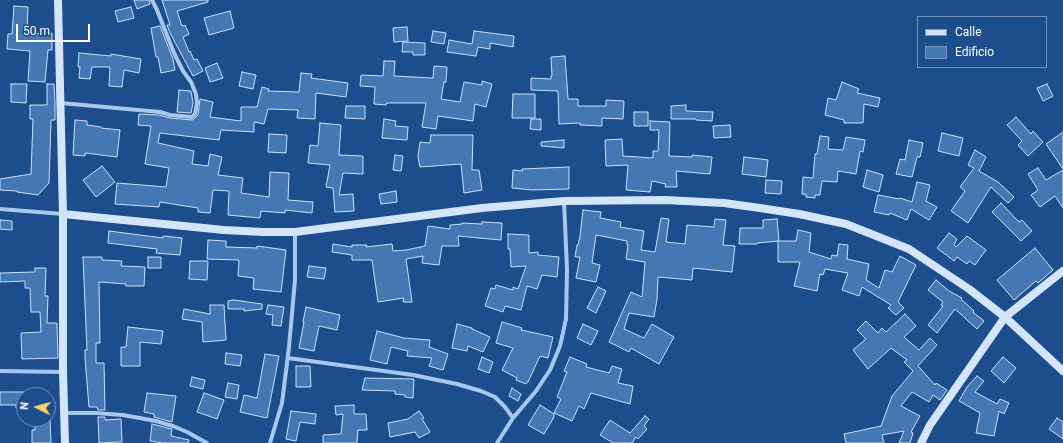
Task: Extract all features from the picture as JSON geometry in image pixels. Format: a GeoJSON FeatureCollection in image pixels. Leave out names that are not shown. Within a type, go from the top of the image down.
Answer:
{"type":"FeatureCollection","features":[{"type":"Feature","properties":{"kind":"street"},"geometry":{"type":"LineString","coordinates":[[58,0],[63,214],[63,372],[65,443]]}},
{"type":"Feature","properties":{"kind":"street"},"geometry":{"type":"LineString","coordinates":[[61,103],[160,112],[170,115],[192,117],[195,114],[197,103],[196,94],[191,82],[183,71],[174,53],[152,0]]}},
{"type":"Feature","properties":{"kind":"street"},"geometry":{"type":"LineString","coordinates":[[0,209],[224,230],[263,232],[295,232],[482,208],[564,201],[664,200],[724,203],[799,214],[846,224],[909,249],[970,289],[1005,317],[1063,371]]}},
{"type":"Feature","properties":{"kind":"street"},"geometry":{"type":"LineString","coordinates":[[497,443],[513,418],[536,391],[550,370],[560,346],[566,319],[567,276],[564,201]]}},
{"type":"Feature","properties":{"kind":"street"},"geometry":{"type":"LineString","coordinates":[[270,443],[282,403],[288,358],[295,280],[295,232]]}},
{"type":"Feature","properties":{"kind":"street"},"geometry":{"type":"LineString","coordinates":[[921,443],[930,425],[1005,317],[1063,271]]}},
{"type":"Feature","properties":{"kind":"street"},"geometry":{"type":"LineString","coordinates":[[288,358],[413,375],[457,384],[495,397],[513,418]]}},
{"type":"Feature","properties":{"kind":"street"},"geometry":{"type":"LineString","coordinates":[[0,371],[63,372]]}},
{"type":"Feature","properties":{"kind":"street"},"geometry":{"type":"LineString","coordinates":[[64,413],[123,415],[150,420],[173,426],[207,443]]}},
{"type":"Feature","properties":{"kind":"building"},"geometry":{"type":"Polygon","coordinates":[[[134,0],[149,0],[150,4],[137,9],[134,0]]]}},
{"type":"Feature","properties":{"kind":"building"},"geometry":{"type":"Polygon","coordinates":[[[162,0],[208,0],[208,2],[177,11],[182,26],[185,25],[189,34],[183,37],[189,52],[190,51],[194,60],[197,59],[203,71],[193,76],[170,33],[167,25],[170,25],[162,0]]]}},
{"type":"Feature","properties":{"kind":"building"},"geometry":{"type":"Polygon","coordinates":[[[14,6],[28,7],[27,34],[52,33],[52,50],[48,50],[45,82],[28,81],[30,51],[7,49],[8,34],[12,34],[14,6]]]}},
{"type":"Feature","properties":{"kind":"building"},"geometry":{"type":"Polygon","coordinates":[[[131,7],[134,18],[118,22],[115,11],[131,7]]]}},
{"type":"Feature","properties":{"kind":"building"},"geometry":{"type":"Polygon","coordinates":[[[230,11],[234,28],[209,35],[204,18],[230,11]]]}},
{"type":"Feature","properties":{"kind":"building"},"geometry":{"type":"Polygon","coordinates":[[[160,26],[173,59],[175,70],[161,73],[158,57],[156,57],[151,28],[160,26]]]}},
{"type":"Feature","properties":{"kind":"building"},"geometry":{"type":"Polygon","coordinates":[[[407,27],[408,41],[394,42],[393,28],[407,27]]]}},
{"type":"Feature","properties":{"kind":"building"},"geometry":{"type":"Polygon","coordinates":[[[433,31],[446,33],[444,44],[431,42],[433,31]]]}},
{"type":"Feature","properties":{"kind":"building"},"geometry":{"type":"Polygon","coordinates":[[[474,31],[514,36],[513,47],[490,43],[490,49],[478,47],[476,56],[447,52],[449,40],[472,44],[474,31]]]}},
{"type":"Feature","properties":{"kind":"building"},"geometry":{"type":"Polygon","coordinates":[[[403,42],[425,43],[425,55],[413,55],[413,52],[402,52],[403,42]]]}},
{"type":"Feature","properties":{"kind":"building"},"geometry":{"type":"Polygon","coordinates":[[[79,53],[111,56],[111,54],[141,59],[139,73],[124,70],[122,87],[109,86],[110,67],[92,67],[90,79],[79,78],[79,53]]]}},
{"type":"Feature","properties":{"kind":"building"},"geometry":{"type":"Polygon","coordinates":[[[565,56],[568,99],[578,99],[578,106],[606,106],[606,100],[624,101],[623,119],[602,118],[602,126],[580,125],[580,123],[559,124],[558,91],[531,90],[531,78],[551,79],[551,57],[565,56]]]}},
{"type":"Feature","properties":{"kind":"building"},"geometry":{"type":"Polygon","coordinates":[[[384,61],[395,61],[394,76],[433,78],[434,66],[447,67],[446,82],[444,82],[441,99],[460,102],[464,82],[482,85],[482,81],[492,84],[486,107],[475,104],[473,121],[438,116],[436,129],[422,127],[426,103],[387,103],[386,105],[374,104],[375,87],[360,86],[361,75],[383,76],[384,61]]]}},
{"type":"Feature","properties":{"kind":"building"},"geometry":{"type":"Polygon","coordinates":[[[217,63],[223,78],[210,82],[205,68],[217,63]]]}},
{"type":"Feature","properties":{"kind":"building"},"geometry":{"type":"Polygon","coordinates":[[[242,72],[256,75],[253,89],[239,86],[242,72]]]}},
{"type":"Feature","properties":{"kind":"building"},"geometry":{"type":"Polygon","coordinates":[[[301,73],[312,74],[311,78],[348,83],[346,97],[316,93],[315,119],[297,118],[298,110],[268,109],[264,124],[254,122],[254,132],[221,130],[219,140],[160,133],[158,143],[194,151],[192,164],[208,166],[210,154],[222,157],[218,175],[243,178],[241,193],[269,197],[270,172],[289,173],[288,200],[313,202],[312,213],[285,210],[285,213],[261,211],[260,218],[228,215],[229,191],[213,190],[210,213],[198,212],[198,208],[160,202],[159,207],[115,204],[117,183],[166,187],[169,168],[145,164],[151,126],[138,125],[139,114],[159,115],[170,118],[193,120],[198,115],[200,99],[213,102],[210,117],[241,121],[241,107],[257,107],[262,87],[269,89],[268,91],[299,92],[301,73]]]}},
{"type":"Feature","properties":{"kind":"building"},"geometry":{"type":"Polygon","coordinates":[[[842,82],[859,89],[857,93],[880,98],[878,107],[864,104],[863,123],[844,123],[844,120],[825,115],[828,98],[836,100],[842,82]]]}},
{"type":"Feature","properties":{"kind":"building"},"geometry":{"type":"Polygon","coordinates":[[[11,84],[27,84],[26,103],[11,102],[11,84]]]}},
{"type":"Feature","properties":{"kind":"building"},"geometry":{"type":"Polygon","coordinates":[[[47,84],[54,84],[55,103],[55,120],[51,120],[49,183],[38,195],[17,191],[0,190],[0,179],[31,174],[33,119],[30,119],[30,105],[47,105],[47,84]]]}},
{"type":"Feature","properties":{"kind":"building"},"geometry":{"type":"Polygon","coordinates":[[[1047,84],[1053,96],[1043,101],[1037,88],[1047,84]]]}},
{"type":"Feature","properties":{"kind":"building"},"geometry":{"type":"Polygon","coordinates":[[[179,90],[191,91],[193,103],[191,113],[177,112],[179,90]]]}},
{"type":"Feature","properties":{"kind":"building"},"geometry":{"type":"Polygon","coordinates":[[[513,94],[535,94],[535,118],[512,118],[513,94]]]}},
{"type":"Feature","properties":{"kind":"building"},"geometry":{"type":"Polygon","coordinates":[[[686,105],[686,111],[713,112],[712,121],[696,119],[671,119],[671,106],[686,105]]]}},
{"type":"Feature","properties":{"kind":"building"},"geometry":{"type":"Polygon","coordinates":[[[346,106],[365,106],[365,119],[345,118],[346,106]]]}},
{"type":"Feature","properties":{"kind":"building"},"geometry":{"type":"Polygon","coordinates":[[[634,112],[648,112],[648,126],[634,126],[634,112]]]}},
{"type":"Feature","properties":{"kind":"building"},"geometry":{"type":"Polygon","coordinates":[[[1016,117],[1031,134],[1033,131],[1043,142],[1028,156],[1018,145],[1022,141],[1007,125],[1016,117]]]}},
{"type":"Feature","properties":{"kind":"building"},"geometry":{"type":"Polygon","coordinates":[[[384,119],[396,121],[395,126],[408,127],[407,140],[382,138],[384,119]]]}},
{"type":"Feature","properties":{"kind":"building"},"geometry":{"type":"Polygon","coordinates":[[[531,119],[541,119],[541,130],[530,129],[531,119]]]}},
{"type":"Feature","properties":{"kind":"building"},"geometry":{"type":"Polygon","coordinates":[[[75,120],[87,121],[87,125],[120,130],[117,157],[85,153],[85,156],[73,155],[75,120]]]}},
{"type":"Feature","properties":{"kind":"building"},"geometry":{"type":"Polygon","coordinates":[[[650,121],[670,122],[669,156],[692,157],[692,155],[712,157],[710,174],[676,171],[677,187],[665,187],[666,184],[652,181],[650,192],[626,190],[628,165],[606,166],[605,140],[622,139],[623,156],[653,158],[653,151],[658,151],[659,130],[650,130],[650,121]]]}},
{"type":"Feature","properties":{"kind":"building"},"geometry":{"type":"Polygon","coordinates":[[[320,123],[341,125],[339,155],[363,156],[363,174],[343,173],[339,195],[353,194],[354,211],[335,212],[333,188],[326,187],[330,165],[308,163],[310,145],[318,146],[320,123]]]}},
{"type":"Feature","properties":{"kind":"building"},"geometry":{"type":"Polygon","coordinates":[[[730,125],[731,137],[714,138],[713,126],[730,125]]]}},
{"type":"Feature","properties":{"kind":"building"},"geometry":{"type":"Polygon","coordinates":[[[1063,132],[1063,169],[1046,144],[1063,132]]]}},
{"type":"Feature","properties":{"kind":"building"},"geometry":{"type":"Polygon","coordinates":[[[942,133],[963,138],[959,156],[938,151],[942,133]]]}},
{"type":"Feature","properties":{"kind":"building"},"geometry":{"type":"Polygon","coordinates":[[[269,134],[287,135],[286,153],[268,152],[269,134]]]}},
{"type":"Feature","properties":{"kind":"building"},"geometry":{"type":"Polygon","coordinates":[[[431,135],[473,135],[472,170],[479,170],[482,190],[464,193],[461,164],[420,167],[418,157],[420,142],[430,143],[431,135]]]}},
{"type":"Feature","properties":{"kind":"building"},"geometry":{"type":"Polygon","coordinates":[[[820,136],[829,137],[828,149],[843,150],[846,137],[865,140],[863,152],[860,151],[856,174],[838,171],[837,182],[822,181],[820,195],[815,195],[815,198],[806,197],[806,194],[802,194],[803,177],[813,178],[815,154],[817,154],[820,136]]]}},
{"type":"Feature","properties":{"kind":"building"},"geometry":{"type":"Polygon","coordinates":[[[564,140],[564,148],[541,146],[541,142],[564,140]]]}},
{"type":"Feature","properties":{"kind":"building"},"geometry":{"type":"Polygon","coordinates":[[[909,140],[923,143],[920,157],[917,157],[912,177],[896,174],[900,159],[905,160],[909,140]]]}},
{"type":"Feature","properties":{"kind":"building"},"geometry":{"type":"Polygon","coordinates":[[[975,150],[986,157],[979,171],[998,182],[1014,197],[1008,203],[991,187],[968,223],[951,211],[965,191],[960,187],[974,168],[968,165],[975,150]]]}},
{"type":"Feature","properties":{"kind":"building"},"geometry":{"type":"Polygon","coordinates":[[[395,155],[403,156],[401,171],[393,170],[395,155]]]}},
{"type":"Feature","properties":{"kind":"building"},"geometry":{"type":"Polygon","coordinates":[[[744,157],[768,160],[766,177],[742,174],[744,157]]]}},
{"type":"Feature","properties":{"kind":"building"},"geometry":{"type":"Polygon","coordinates":[[[102,166],[115,182],[96,197],[83,180],[102,166]]]}},
{"type":"Feature","properties":{"kind":"building"},"geometry":{"type":"Polygon","coordinates":[[[569,167],[569,189],[532,190],[512,188],[513,170],[523,171],[522,169],[569,167]]]}},
{"type":"Feature","properties":{"kind":"building"},"geometry":{"type":"Polygon","coordinates":[[[1038,168],[1046,180],[1063,170],[1063,208],[1055,196],[1040,207],[1031,195],[1038,190],[1028,174],[1038,168]]]}},
{"type":"Feature","properties":{"kind":"building"},"geometry":{"type":"Polygon","coordinates":[[[867,170],[883,175],[879,192],[863,187],[867,170]]]}},
{"type":"Feature","properties":{"kind":"building"},"geometry":{"type":"Polygon","coordinates":[[[766,180],[782,181],[781,194],[765,193],[766,180]]]}},
{"type":"Feature","properties":{"kind":"building"},"geometry":{"type":"Polygon","coordinates":[[[917,182],[930,185],[926,201],[937,207],[929,220],[911,209],[907,220],[890,213],[889,215],[874,212],[878,195],[900,198],[912,202],[917,182]]]}},
{"type":"Feature","properties":{"kind":"building"},"geometry":{"type":"Polygon","coordinates":[[[396,191],[397,202],[381,204],[379,194],[396,191]]]}},
{"type":"Feature","properties":{"kind":"building"},"geometry":{"type":"Polygon","coordinates":[[[1001,203],[1019,222],[1022,220],[1032,231],[1021,241],[992,212],[1001,203]]]}},
{"type":"Feature","properties":{"kind":"building"},"geometry":{"type":"Polygon","coordinates":[[[583,210],[601,212],[600,218],[621,222],[620,227],[644,231],[641,250],[655,252],[661,218],[669,219],[666,242],[685,244],[687,225],[714,227],[715,219],[726,220],[723,245],[735,246],[732,272],[693,268],[692,280],[658,277],[654,317],[629,313],[624,329],[644,338],[652,324],[674,337],[659,364],[631,348],[629,352],[609,342],[631,292],[642,297],[645,262],[626,259],[628,245],[627,241],[596,235],[592,263],[600,265],[596,282],[576,278],[580,257],[575,257],[580,236],[583,210]]]}},
{"type":"Feature","properties":{"kind":"building"},"geometry":{"type":"Polygon","coordinates":[[[777,219],[779,241],[757,244],[739,244],[740,228],[763,228],[763,220],[777,219]]]}},
{"type":"Feature","properties":{"kind":"building"},"geometry":{"type":"Polygon","coordinates":[[[0,220],[12,221],[12,230],[0,229],[0,220]]]}},
{"type":"Feature","properties":{"kind":"building"},"geometry":{"type":"Polygon","coordinates":[[[482,222],[502,223],[501,240],[458,236],[459,246],[442,246],[439,265],[422,263],[423,256],[406,259],[412,302],[403,302],[404,298],[378,302],[372,260],[352,260],[352,255],[332,252],[333,244],[352,247],[352,245],[367,245],[366,247],[392,244],[393,251],[406,250],[425,246],[428,226],[450,229],[450,225],[462,223],[482,224],[482,222]]]}},
{"type":"Feature","properties":{"kind":"building"},"geometry":{"type":"Polygon","coordinates":[[[798,230],[811,233],[809,252],[831,259],[832,255],[837,256],[839,244],[848,245],[847,259],[869,264],[866,280],[879,288],[885,270],[892,272],[900,256],[916,265],[898,302],[904,308],[896,315],[888,308],[891,305],[862,287],[859,296],[842,290],[848,273],[825,269],[823,275],[820,274],[817,291],[794,286],[800,262],[778,262],[778,241],[796,241],[798,230]]]}},
{"type":"Feature","properties":{"kind":"building"},"geometry":{"type":"Polygon","coordinates":[[[109,231],[163,238],[163,236],[182,238],[180,255],[156,253],[157,249],[108,243],[109,231]]]}},
{"type":"Feature","properties":{"kind":"building"},"geometry":{"type":"Polygon","coordinates":[[[949,233],[957,239],[954,245],[956,247],[967,236],[986,250],[975,265],[969,261],[967,264],[957,257],[954,261],[937,248],[949,233]]]}},
{"type":"Feature","properties":{"kind":"building"},"geometry":{"type":"Polygon","coordinates":[[[508,234],[529,235],[529,253],[538,252],[538,255],[559,257],[557,277],[542,275],[537,289],[527,286],[521,310],[505,306],[503,312],[485,306],[491,288],[495,289],[496,285],[513,290],[513,287],[518,289],[526,266],[511,267],[510,249],[508,249],[508,234]]]}},
{"type":"Feature","properties":{"kind":"building"},"geometry":{"type":"Polygon","coordinates":[[[208,240],[226,241],[226,247],[257,248],[257,246],[286,250],[281,292],[253,289],[254,278],[238,276],[239,260],[207,259],[208,240]]]}},
{"type":"Feature","properties":{"kind":"building"},"geometry":{"type":"Polygon","coordinates":[[[1035,248],[1053,270],[1038,283],[1036,281],[1014,300],[997,280],[1035,248]]]}},
{"type":"Feature","properties":{"kind":"building"},"geometry":{"type":"Polygon","coordinates":[[[83,257],[102,257],[102,260],[122,261],[121,266],[145,267],[144,286],[126,286],[126,284],[99,282],[100,343],[96,343],[96,363],[104,363],[105,410],[98,410],[97,407],[89,407],[85,358],[85,350],[87,350],[83,257]]]}},
{"type":"Feature","properties":{"kind":"building"},"geometry":{"type":"Polygon","coordinates":[[[148,257],[161,257],[161,268],[148,268],[148,257]]]}},
{"type":"Feature","properties":{"kind":"building"},"geometry":{"type":"Polygon","coordinates":[[[190,261],[208,261],[207,280],[189,279],[190,261]]]}},
{"type":"Feature","properties":{"kind":"building"},"geometry":{"type":"Polygon","coordinates":[[[309,266],[326,268],[324,279],[307,277],[309,266]]]}},
{"type":"Feature","properties":{"kind":"building"},"geometry":{"type":"Polygon","coordinates":[[[35,268],[46,268],[45,296],[48,296],[47,323],[57,323],[58,358],[22,359],[21,333],[41,332],[40,312],[31,312],[30,288],[25,288],[25,281],[0,282],[0,273],[35,272],[35,268]]]}},
{"type":"Feature","properties":{"kind":"building"},"geometry":{"type":"Polygon","coordinates":[[[936,280],[949,291],[962,298],[961,299],[974,311],[973,312],[984,321],[977,329],[955,309],[937,333],[928,325],[943,306],[941,305],[943,302],[928,290],[936,280]]]}},
{"type":"Feature","properties":{"kind":"building"},"geometry":{"type":"Polygon","coordinates":[[[598,287],[606,291],[596,313],[587,308],[598,287]]]}},
{"type":"Feature","properties":{"kind":"building"},"geometry":{"type":"Polygon","coordinates":[[[234,300],[262,304],[262,309],[244,311],[244,309],[228,309],[228,301],[234,300]]]}},
{"type":"Feature","properties":{"kind":"building"},"geometry":{"type":"Polygon","coordinates":[[[210,305],[224,305],[226,340],[203,342],[202,322],[182,319],[184,309],[210,314],[210,305]]]}},
{"type":"Feature","properties":{"kind":"building"},"geometry":{"type":"Polygon","coordinates":[[[268,305],[284,307],[281,326],[272,325],[273,315],[266,314],[268,305]]]}},
{"type":"Feature","properties":{"kind":"building"},"geometry":{"type":"Polygon","coordinates":[[[306,307],[340,315],[337,330],[319,326],[314,351],[299,348],[306,307]]]}},
{"type":"Feature","properties":{"kind":"building"},"geometry":{"type":"Polygon","coordinates":[[[905,314],[916,326],[904,337],[919,350],[930,338],[937,345],[918,366],[935,385],[936,383],[947,390],[940,400],[933,395],[929,402],[912,392],[901,406],[920,416],[911,432],[913,433],[910,443],[899,443],[904,431],[882,435],[884,443],[846,443],[844,434],[881,426],[892,396],[913,371],[904,362],[907,360],[891,348],[868,369],[853,350],[866,339],[857,330],[866,321],[878,333],[882,328],[886,332],[905,314]]]}},
{"type":"Feature","properties":{"kind":"building"},"geometry":{"type":"Polygon","coordinates":[[[502,322],[522,328],[521,330],[553,337],[548,358],[540,356],[526,384],[516,380],[517,378],[502,370],[513,348],[496,343],[502,322]]]}},
{"type":"Feature","properties":{"kind":"building"},"geometry":{"type":"Polygon","coordinates":[[[457,324],[472,328],[490,337],[483,352],[468,346],[467,351],[452,348],[457,324]]]}},
{"type":"Feature","properties":{"kind":"building"},"geometry":{"type":"Polygon","coordinates":[[[583,324],[598,331],[591,345],[577,338],[583,324]]]}},
{"type":"Feature","properties":{"kind":"building"},"geometry":{"type":"Polygon","coordinates":[[[128,327],[163,331],[161,344],[140,342],[140,366],[121,366],[121,347],[126,347],[128,327]]]}},
{"type":"Feature","properties":{"kind":"building"},"geometry":{"type":"Polygon","coordinates":[[[377,331],[404,338],[430,340],[429,347],[448,354],[443,370],[429,366],[432,358],[407,356],[408,351],[391,347],[387,364],[370,360],[377,331]]]}},
{"type":"Feature","properties":{"kind":"building"},"geometry":{"type":"Polygon","coordinates":[[[226,353],[242,355],[240,366],[225,364],[226,353]]]}},
{"type":"Feature","properties":{"kind":"building"},"geometry":{"type":"Polygon","coordinates":[[[265,354],[279,356],[267,418],[240,412],[244,395],[257,398],[265,354]]]}},
{"type":"Feature","properties":{"kind":"building"},"geometry":{"type":"Polygon","coordinates":[[[482,357],[493,362],[489,373],[478,369],[482,357]]]}},
{"type":"Feature","properties":{"kind":"building"},"geometry":{"type":"Polygon","coordinates":[[[570,357],[587,364],[586,367],[609,373],[612,366],[622,369],[618,383],[633,386],[630,404],[591,393],[584,409],[579,406],[572,421],[554,413],[561,399],[557,397],[567,372],[564,371],[570,357]]]}},
{"type":"Feature","properties":{"kind":"building"},"geometry":{"type":"Polygon","coordinates":[[[1003,357],[1016,368],[1004,383],[991,371],[1003,357]]]}},
{"type":"Feature","properties":{"kind":"building"},"geometry":{"type":"Polygon","coordinates":[[[296,366],[310,366],[311,387],[296,387],[296,366]]]}},
{"type":"Feature","properties":{"kind":"building"},"geometry":{"type":"Polygon","coordinates":[[[977,376],[984,381],[975,392],[997,404],[1000,399],[1009,403],[1004,414],[999,411],[994,436],[976,433],[980,413],[959,401],[967,387],[977,376]]]}},
{"type":"Feature","properties":{"kind":"building"},"geometry":{"type":"Polygon","coordinates":[[[192,377],[205,380],[203,389],[190,386],[192,377]]]}},
{"type":"Feature","properties":{"kind":"building"},"geometry":{"type":"Polygon","coordinates":[[[365,378],[414,379],[413,398],[395,394],[395,391],[362,390],[365,378]]]}},
{"type":"Feature","properties":{"kind":"building"},"geometry":{"type":"Polygon","coordinates":[[[228,383],[239,385],[237,399],[225,397],[228,383]]]}},
{"type":"Feature","properties":{"kind":"building"},"geometry":{"type":"Polygon","coordinates":[[[512,388],[521,394],[518,401],[509,396],[512,388]]]}},
{"type":"Feature","properties":{"kind":"building"},"geometry":{"type":"Polygon","coordinates":[[[0,392],[16,392],[16,405],[0,405],[0,392]]]}},
{"type":"Feature","properties":{"kind":"building"},"geometry":{"type":"Polygon","coordinates":[[[147,393],[176,396],[172,422],[154,417],[154,414],[144,412],[147,393]]]}},
{"type":"Feature","properties":{"kind":"building"},"geometry":{"type":"Polygon","coordinates":[[[204,393],[224,400],[217,419],[197,412],[204,393]]]}},
{"type":"Feature","properties":{"kind":"building"},"geometry":{"type":"Polygon","coordinates":[[[354,405],[354,414],[366,414],[367,430],[358,430],[357,443],[323,443],[323,435],[341,434],[343,414],[336,415],[335,406],[354,405]]]}},
{"type":"Feature","properties":{"kind":"building"},"geometry":{"type":"Polygon","coordinates":[[[540,405],[554,414],[554,417],[544,434],[528,425],[540,405]]]}},
{"type":"Feature","properties":{"kind":"building"},"geometry":{"type":"Polygon","coordinates":[[[291,411],[316,414],[315,424],[300,422],[296,441],[286,439],[291,411]]]}},
{"type":"Feature","properties":{"kind":"building"},"geometry":{"type":"Polygon","coordinates":[[[419,411],[430,432],[419,438],[415,432],[390,437],[388,423],[408,419],[419,411]]]}},
{"type":"Feature","properties":{"kind":"building"},"geometry":{"type":"Polygon","coordinates":[[[645,416],[649,419],[644,426],[647,429],[638,439],[636,437],[632,443],[613,443],[600,435],[610,420],[630,433],[645,416]]]}},
{"type":"Feature","properties":{"kind":"building"},"geometry":{"type":"Polygon","coordinates":[[[98,417],[105,417],[105,420],[121,419],[122,442],[99,443],[98,417]]]}},
{"type":"Feature","properties":{"kind":"building"},"geometry":{"type":"Polygon","coordinates":[[[1057,418],[1063,422],[1063,439],[1049,429],[1057,418]]]}},
{"type":"Feature","properties":{"kind":"building"},"geometry":{"type":"Polygon","coordinates":[[[152,424],[172,429],[171,436],[189,440],[188,443],[163,443],[150,441],[152,424]]]}},
{"type":"Feature","properties":{"kind":"building"},"geometry":{"type":"Polygon","coordinates":[[[35,427],[50,427],[51,443],[32,443],[32,430],[35,430],[35,427]]]}}]}
